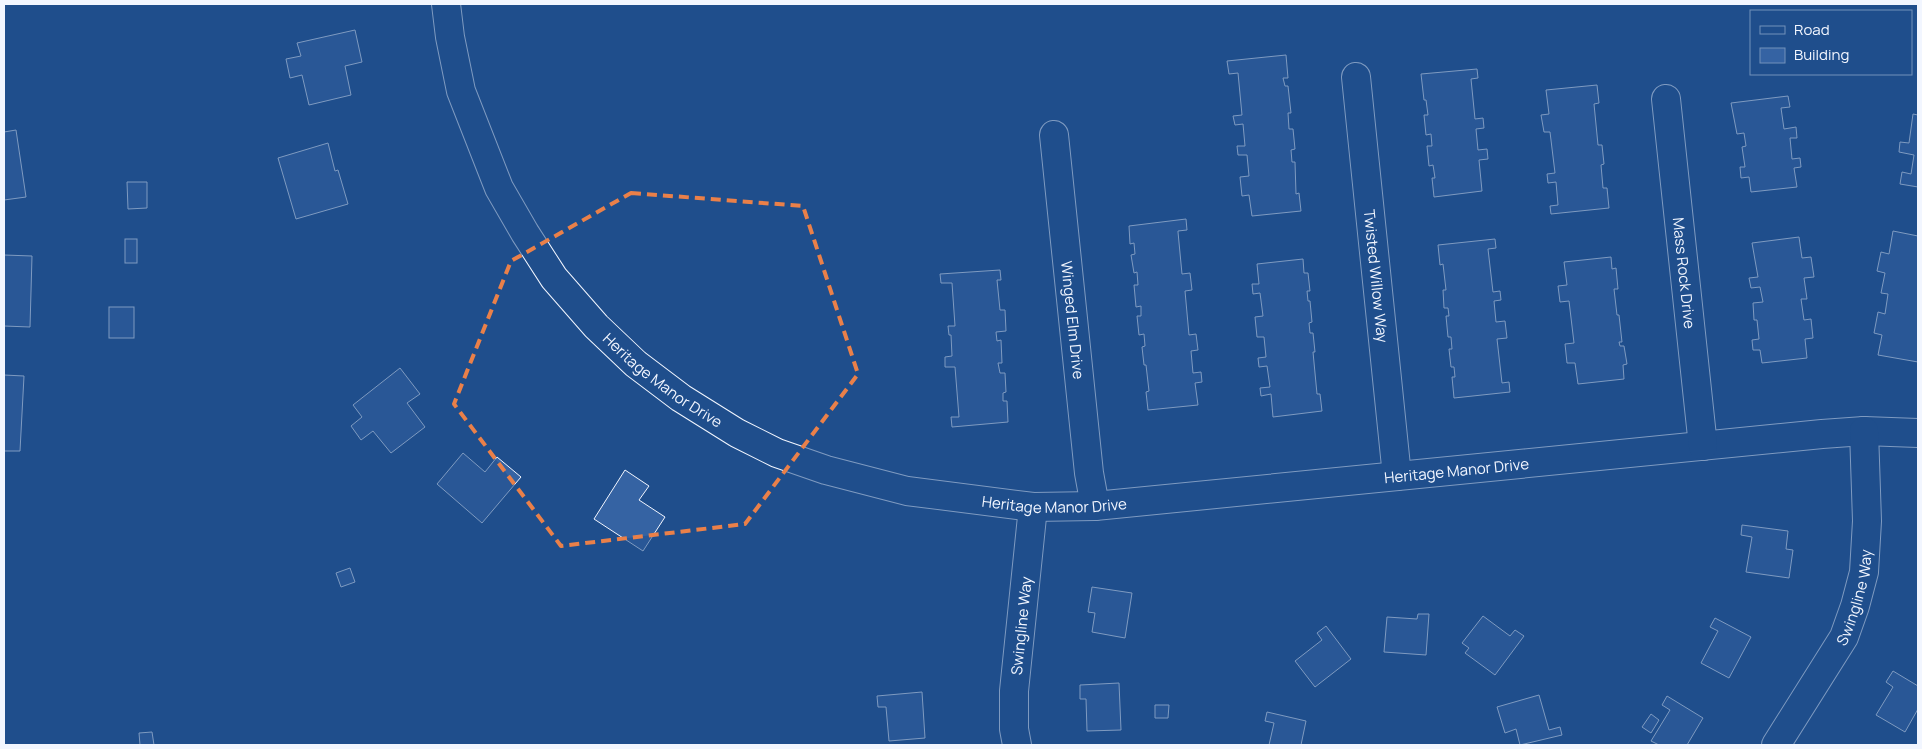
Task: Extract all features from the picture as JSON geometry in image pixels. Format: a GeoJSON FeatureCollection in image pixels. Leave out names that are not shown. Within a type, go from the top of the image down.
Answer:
{"type":"FeatureCollection","features":[{"type":"Feature","properties":{"kind":"street","name":"Heritage Manor Drive"},"geometry":{"type":"LineString","coordinates":[[446,4],[450,37],[461,91],[480,143],[500,188],[525,233],[554,278],[596,326],[636,364],[681,398],[737,433],[777,452],[826,470],[907,491],[1033,507],[1095,506],[1703,446],[1864,432],[1918,433]]}},
{"type":"Feature","properties":{"kind":"street","name":"Twisted Willow Way"},"geometry":{"type":"LineString","coordinates":[[1356,77],[1397,476]]}},
{"type":"Feature","properties":{"kind":"street","name":"Mass Rock Drive"},"geometry":{"type":"LineString","coordinates":[[1666,99],[1703,446]]}},
{"type":"Feature","properties":{"kind":"street","name":"Winged Elm Drive"},"geometry":{"type":"LineString","coordinates":[[1054,135],[1088,473],[1095,506]]}},
{"type":"Feature","properties":{"kind":"street","name":"Swingline Way"},"geometry":{"type":"LineString","coordinates":[[1776,745],[1844,637],[1855,606],[1864,572],[1868,521],[1864,432]]}},
{"type":"Feature","properties":{"kind":"street","name":"Swingline Way"},"geometry":{"type":"LineString","coordinates":[[1017,745],[1014,730],[1014,692],[1033,507]]}},
{"type":"Feature","properties":{"kind":"highlighted area"},"geometry":{"type":"Polygon","coordinates":[[[631,193],[803,206],[858,374],[745,524],[561,546],[454,404],[511,261],[631,193]]]}},
{"type":"Feature","properties":{"kind":"building"},"geometry":{"type":"Polygon","coordinates":[[[355,30],[362,62],[345,66],[351,95],[309,105],[302,75],[290,78],[286,59],[301,56],[297,43],[355,30]]]}},
{"type":"Feature","properties":{"kind":"building"},"geometry":{"type":"Polygon","coordinates":[[[1286,55],[1288,78],[1283,78],[1285,86],[1288,86],[1291,113],[1288,113],[1289,129],[1293,129],[1295,149],[1291,150],[1292,162],[1295,162],[1296,194],[1299,193],[1301,211],[1252,216],[1249,195],[1242,196],[1240,177],[1249,176],[1247,155],[1238,155],[1237,146],[1245,146],[1243,124],[1235,125],[1233,116],[1242,115],[1238,73],[1229,74],[1227,61],[1286,55]]]}},
{"type":"Feature","properties":{"kind":"building"},"geometry":{"type":"Polygon","coordinates":[[[1477,69],[1478,78],[1471,79],[1475,119],[1483,118],[1484,128],[1476,129],[1478,150],[1487,149],[1488,159],[1479,160],[1482,191],[1434,197],[1432,178],[1435,178],[1433,165],[1429,166],[1427,146],[1432,146],[1431,134],[1426,135],[1424,115],[1428,115],[1421,74],[1477,69]]]}},
{"type":"Feature","properties":{"kind":"building"},"geometry":{"type":"Polygon","coordinates":[[[1597,85],[1599,103],[1594,104],[1598,145],[1602,145],[1604,164],[1601,165],[1603,188],[1607,188],[1609,208],[1551,214],[1550,206],[1558,205],[1556,182],[1548,183],[1547,174],[1555,173],[1550,132],[1544,132],[1541,115],[1549,114],[1546,90],[1597,85]]]}},
{"type":"Feature","properties":{"kind":"building"},"geometry":{"type":"Polygon","coordinates":[[[1788,96],[1790,107],[1781,108],[1784,129],[1796,127],[1797,138],[1790,138],[1792,159],[1800,158],[1801,167],[1794,168],[1797,187],[1751,192],[1749,177],[1741,178],[1740,167],[1745,167],[1742,147],[1746,146],[1744,133],[1737,134],[1731,103],[1788,96]]]}},
{"type":"Feature","properties":{"kind":"building"},"geometry":{"type":"Polygon","coordinates":[[[1913,114],[1918,115],[1918,187],[1900,184],[1902,172],[1911,174],[1914,155],[1899,152],[1900,142],[1909,143],[1913,114]]]}},
{"type":"Feature","properties":{"kind":"building"},"geometry":{"type":"Polygon","coordinates":[[[16,130],[26,197],[4,200],[4,132],[16,130]]]}},
{"type":"Feature","properties":{"kind":"building"},"geometry":{"type":"Polygon","coordinates":[[[328,143],[335,171],[338,170],[348,204],[296,219],[278,158],[328,143]]]}},
{"type":"Feature","properties":{"kind":"building"},"geometry":{"type":"Polygon","coordinates":[[[127,182],[147,182],[147,208],[128,209],[127,182]]]}},
{"type":"Feature","properties":{"kind":"building"},"geometry":{"type":"Polygon","coordinates":[[[1186,219],[1187,230],[1178,232],[1182,274],[1190,273],[1192,290],[1185,291],[1189,335],[1196,334],[1198,350],[1191,351],[1193,373],[1201,372],[1202,382],[1195,383],[1198,405],[1148,410],[1146,392],[1149,391],[1142,347],[1145,346],[1144,334],[1139,335],[1137,316],[1141,316],[1141,306],[1136,307],[1134,285],[1138,285],[1137,272],[1134,273],[1131,255],[1135,254],[1134,243],[1130,244],[1129,226],[1186,219]]]}},
{"type":"Feature","properties":{"kind":"building"},"geometry":{"type":"Polygon","coordinates":[[[1893,231],[1918,236],[1918,362],[1878,355],[1882,335],[1874,333],[1878,312],[1885,314],[1888,294],[1881,293],[1885,273],[1877,271],[1881,252],[1889,254],[1893,231]]]}},
{"type":"Feature","properties":{"kind":"building"},"geometry":{"type":"Polygon","coordinates":[[[1799,237],[1802,258],[1811,257],[1814,277],[1804,278],[1807,299],[1801,299],[1804,320],[1811,319],[1813,338],[1805,339],[1807,358],[1762,363],[1760,350],[1753,350],[1752,340],[1759,339],[1757,320],[1754,320],[1753,303],[1763,302],[1760,287],[1751,288],[1749,278],[1758,277],[1752,243],[1799,237]]]}},
{"type":"Feature","properties":{"kind":"building"},"geometry":{"type":"Polygon","coordinates":[[[125,239],[137,239],[137,263],[125,263],[125,239]]]}},
{"type":"Feature","properties":{"kind":"building"},"geometry":{"type":"Polygon","coordinates":[[[1495,239],[1496,248],[1488,249],[1493,292],[1500,291],[1501,300],[1494,301],[1496,322],[1505,321],[1507,338],[1497,339],[1502,383],[1509,382],[1510,392],[1454,398],[1452,377],[1455,377],[1454,367],[1451,367],[1449,349],[1452,349],[1451,337],[1448,337],[1446,316],[1449,316],[1448,308],[1444,308],[1443,290],[1446,290],[1443,264],[1440,265],[1438,245],[1495,239]]]}},
{"type":"Feature","properties":{"kind":"building"},"geometry":{"type":"Polygon","coordinates":[[[4,255],[32,256],[30,327],[4,326],[4,255]]]}},
{"type":"Feature","properties":{"kind":"building"},"geometry":{"type":"Polygon","coordinates":[[[1611,257],[1612,269],[1616,268],[1618,289],[1614,289],[1622,342],[1619,342],[1620,346],[1624,346],[1627,364],[1623,365],[1624,379],[1578,384],[1575,363],[1567,363],[1565,344],[1574,343],[1569,301],[1560,302],[1558,286],[1567,285],[1564,262],[1611,257]]]}},
{"type":"Feature","properties":{"kind":"building"},"geometry":{"type":"Polygon","coordinates":[[[1303,259],[1304,273],[1308,273],[1310,291],[1307,291],[1312,322],[1309,323],[1310,333],[1313,333],[1317,394],[1320,394],[1322,411],[1273,417],[1271,394],[1261,396],[1260,388],[1270,387],[1267,366],[1259,367],[1258,358],[1266,357],[1264,337],[1257,337],[1255,317],[1263,316],[1260,293],[1253,294],[1252,284],[1259,284],[1257,264],[1303,259]]]}},
{"type":"Feature","properties":{"kind":"building"},"geometry":{"type":"Polygon","coordinates":[[[1000,270],[1001,280],[997,280],[1000,310],[1005,310],[1006,331],[996,332],[997,341],[1001,340],[1002,363],[998,363],[1000,373],[1005,373],[1006,392],[1003,393],[1003,401],[1007,401],[1008,422],[952,427],[951,417],[959,417],[955,367],[945,367],[945,357],[952,356],[951,335],[949,335],[948,326],[955,326],[952,283],[941,283],[940,274],[1000,270]]]}},
{"type":"Feature","properties":{"kind":"building"},"geometry":{"type":"Polygon","coordinates":[[[109,307],[134,307],[134,338],[109,338],[109,307]]]}},
{"type":"Feature","properties":{"kind":"building"},"geometry":{"type":"Polygon","coordinates":[[[400,368],[420,394],[407,403],[425,427],[391,453],[373,431],[361,440],[351,426],[362,417],[353,405],[400,368]]]}},
{"type":"Feature","properties":{"kind":"building"},"geometry":{"type":"Polygon","coordinates":[[[4,375],[24,376],[20,451],[4,451],[4,375]]]}},
{"type":"Feature","properties":{"kind":"building"},"geometry":{"type":"Polygon","coordinates":[[[463,453],[485,472],[497,457],[521,477],[482,523],[437,484],[463,453]]]}},
{"type":"Feature","properties":{"kind":"building"},"geometry":{"type":"Polygon","coordinates":[[[625,470],[649,486],[639,500],[665,517],[643,551],[594,519],[625,470]]]}},
{"type":"Feature","properties":{"kind":"building"},"geometry":{"type":"Polygon","coordinates":[[[1742,525],[1788,531],[1786,549],[1793,550],[1789,578],[1746,572],[1752,537],[1741,535],[1742,525]]]}},
{"type":"Feature","properties":{"kind":"building"},"geometry":{"type":"Polygon","coordinates":[[[350,568],[355,582],[341,587],[336,573],[350,568]]]}},
{"type":"Feature","properties":{"kind":"building"},"geometry":{"type":"Polygon","coordinates":[[[1092,587],[1132,593],[1125,638],[1092,632],[1095,613],[1088,612],[1092,587]]]}},
{"type":"Feature","properties":{"kind":"building"},"geometry":{"type":"Polygon","coordinates":[[[1418,614],[1429,614],[1426,655],[1384,652],[1387,617],[1417,619],[1418,614]]]}},
{"type":"Feature","properties":{"kind":"building"},"geometry":{"type":"Polygon","coordinates":[[[1483,616],[1510,636],[1515,630],[1524,636],[1495,675],[1465,653],[1469,648],[1462,643],[1483,616]]]}},
{"type":"Feature","properties":{"kind":"building"},"geometry":{"type":"Polygon","coordinates":[[[1715,618],[1751,637],[1729,678],[1701,663],[1718,631],[1710,627],[1715,618]]]}},
{"type":"Feature","properties":{"kind":"building"},"geometry":{"type":"Polygon","coordinates":[[[1326,626],[1351,659],[1315,687],[1295,661],[1322,640],[1317,633],[1326,626]]]}},
{"type":"Feature","properties":{"kind":"building"},"geometry":{"type":"Polygon","coordinates":[[[1893,671],[1918,686],[1918,709],[1905,732],[1876,715],[1893,687],[1886,682],[1893,671]]]}},
{"type":"Feature","properties":{"kind":"building"},"geometry":{"type":"Polygon","coordinates":[[[1119,683],[1121,730],[1087,731],[1086,699],[1080,699],[1080,685],[1119,683]]]}},
{"type":"Feature","properties":{"kind":"building"},"geometry":{"type":"Polygon","coordinates":[[[922,692],[925,738],[889,741],[886,707],[878,707],[877,696],[922,692]]]}},
{"type":"Feature","properties":{"kind":"building"},"geometry":{"type":"Polygon","coordinates":[[[1539,695],[1549,730],[1560,727],[1562,735],[1520,745],[1516,729],[1505,733],[1497,707],[1539,695]]]}},
{"type":"Feature","properties":{"kind":"building"},"geometry":{"type":"Polygon","coordinates":[[[1667,696],[1703,718],[1687,745],[1659,745],[1651,741],[1670,710],[1662,705],[1667,696]]]}},
{"type":"Feature","properties":{"kind":"building"},"geometry":{"type":"Polygon","coordinates":[[[1155,705],[1169,705],[1168,718],[1155,718],[1155,705]]]}},
{"type":"Feature","properties":{"kind":"building"},"geometry":{"type":"Polygon","coordinates":[[[1267,712],[1306,721],[1301,745],[1269,745],[1274,723],[1265,721],[1267,712]]]}},
{"type":"Feature","properties":{"kind":"building"},"geometry":{"type":"Polygon","coordinates":[[[1651,714],[1659,720],[1651,733],[1642,727],[1651,714]]]}},
{"type":"Feature","properties":{"kind":"building"},"geometry":{"type":"Polygon","coordinates":[[[152,732],[154,745],[140,745],[139,733],[152,732]]]}}]}
